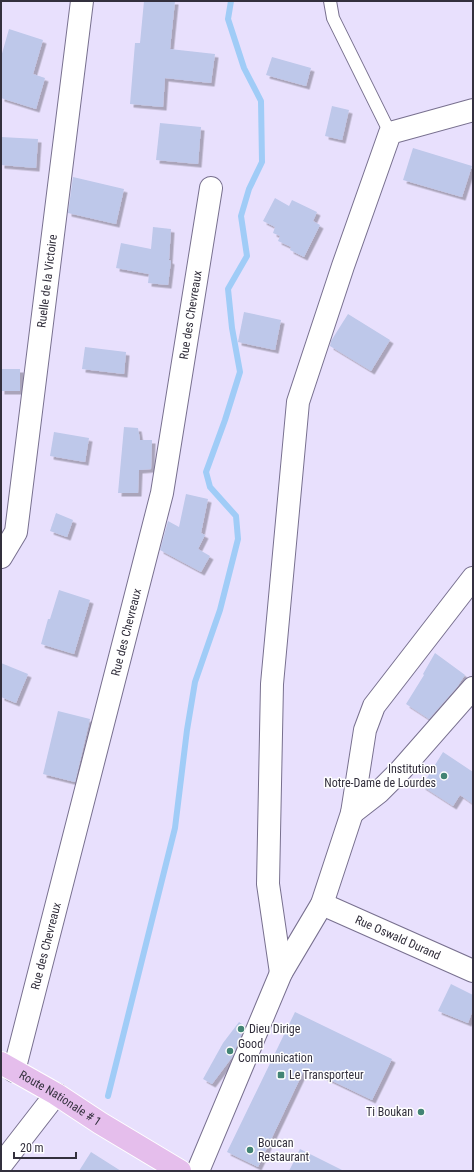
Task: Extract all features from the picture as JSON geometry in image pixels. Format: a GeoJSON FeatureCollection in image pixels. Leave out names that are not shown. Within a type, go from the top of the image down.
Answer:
{"type":"FeatureCollection","features":[{"type":"Feature","properties":{"kind":"main road","name":"Route Nationale # 1"},"geometry":{"type":"LineString","coordinates":[[8,1067],[56,1094],[100,1123],[180,1171]]}},
{"type":"Feature","properties":{"kind":"street","name":"Ruelle de la Victoire"},"geometry":{"type":"LineString","coordinates":[[1,557],[16,532],[82,1]]}},
{"type":"Feature","properties":{"kind":"street"},"geometry":{"type":"LineString","coordinates":[[281,973],[268,884],[272,684],[298,402],[343,266],[390,133],[473,110]]}},
{"type":"Feature","properties":{"kind":"street","name":"Rue des Chevreaux"},"geometry":{"type":"LineString","coordinates":[[8,1067],[162,493],[211,188]]}},
{"type":"Feature","properties":{"kind":"street"},"geometry":{"type":"LineString","coordinates":[[198,1171],[281,973],[322,904],[352,813],[365,730],[374,706],[473,578]]}},
{"type":"Feature","properties":{"kind":"street"},"geometry":{"type":"LineString","coordinates":[[352,813],[379,792],[401,770],[473,688]]}},
{"type":"Feature","properties":{"kind":"street","name":"Rue Oswald Durand"},"geometry":{"type":"LineString","coordinates":[[322,904],[473,971]]}},
{"type":"Feature","properties":{"kind":"street"},"geometry":{"type":"LineString","coordinates":[[1,1165],[56,1094]]}},
{"type":"Feature","properties":{"kind":"lane"},"geometry":{"type":"LineString","coordinates":[[330,1],[333,18],[390,133]]}},
{"type":"Feature","properties":{"kind":"building"},"geometry":{"type":"Polygon","coordinates":[[[144,1],[175,1],[170,49],[215,54],[211,83],[165,78],[163,107],[130,104],[135,43],[140,43],[144,1]]]}},
{"type":"Feature","properties":{"kind":"building"},"geometry":{"type":"Polygon","coordinates":[[[9,29],[43,40],[33,74],[45,78],[36,109],[1,98],[1,57],[9,29]]]}},
{"type":"Feature","properties":{"kind":"building"},"geometry":{"type":"Polygon","coordinates":[[[272,57],[311,68],[306,86],[266,75],[272,57]]]}},
{"type":"Feature","properties":{"kind":"building"},"geometry":{"type":"Polygon","coordinates":[[[332,106],[349,110],[342,140],[325,136],[332,106]]]}},
{"type":"Feature","properties":{"kind":"building"},"geometry":{"type":"Polygon","coordinates":[[[160,123],[201,127],[198,164],[156,160],[160,123]]]}},
{"type":"Feature","properties":{"kind":"building"},"geometry":{"type":"Polygon","coordinates":[[[1,137],[38,139],[36,168],[1,165],[1,137]]]}},
{"type":"Feature","properties":{"kind":"building"},"geometry":{"type":"Polygon","coordinates":[[[413,148],[472,166],[462,197],[403,180],[413,148]]]}},
{"type":"Feature","properties":{"kind":"building"},"geometry":{"type":"Polygon","coordinates":[[[73,177],[124,189],[116,224],[68,213],[73,177]]]}},
{"type":"Feature","properties":{"kind":"building"},"geometry":{"type":"Polygon","coordinates":[[[275,198],[289,206],[292,200],[317,212],[313,221],[320,225],[304,257],[290,250],[291,247],[278,241],[280,236],[273,233],[275,227],[263,221],[275,198]]]}},
{"type":"Feature","properties":{"kind":"building"},"geometry":{"type":"Polygon","coordinates":[[[153,227],[171,229],[169,260],[171,261],[168,285],[148,283],[149,274],[116,268],[121,243],[151,249],[153,227]]]}},
{"type":"Feature","properties":{"kind":"building"},"geometry":{"type":"Polygon","coordinates":[[[244,312],[281,320],[275,350],[238,342],[244,312]]]}},
{"type":"Feature","properties":{"kind":"building"},"geometry":{"type":"Polygon","coordinates":[[[348,314],[390,340],[371,371],[330,346],[331,341],[348,314]]]}},
{"type":"Feature","properties":{"kind":"building"},"geometry":{"type":"Polygon","coordinates":[[[85,347],[126,352],[124,374],[82,369],[85,347]]]}},
{"type":"Feature","properties":{"kind":"building"},"geometry":{"type":"Polygon","coordinates":[[[1,369],[20,369],[20,391],[1,391],[1,369]]]}},
{"type":"Feature","properties":{"kind":"building"},"geometry":{"type":"Polygon","coordinates":[[[124,427],[138,428],[140,440],[152,440],[151,469],[139,470],[138,493],[118,493],[124,427]]]}},
{"type":"Feature","properties":{"kind":"building"},"geometry":{"type":"Polygon","coordinates":[[[54,432],[89,438],[85,462],[50,456],[54,432]]]}},
{"type":"Feature","properties":{"kind":"building"},"geometry":{"type":"Polygon","coordinates":[[[186,494],[208,499],[201,533],[205,535],[198,549],[210,556],[201,572],[160,550],[168,521],[179,527],[186,494]]]}},
{"type":"Feature","properties":{"kind":"building"},"geometry":{"type":"Polygon","coordinates":[[[56,513],[73,520],[67,537],[50,531],[56,513]]]}},
{"type":"Feature","properties":{"kind":"building"},"geometry":{"type":"Polygon","coordinates":[[[59,590],[90,600],[74,654],[41,644],[48,619],[50,619],[59,590]]]}},
{"type":"Feature","properties":{"kind":"building"},"geometry":{"type":"Polygon","coordinates":[[[435,653],[465,675],[457,687],[429,719],[406,704],[424,675],[423,674],[435,653]]]}},
{"type":"Feature","properties":{"kind":"building"},"geometry":{"type":"Polygon","coordinates":[[[1,663],[28,674],[16,703],[1,697],[1,663]]]}},
{"type":"Feature","properties":{"kind":"building"},"geometry":{"type":"Polygon","coordinates":[[[58,711],[90,719],[75,782],[43,774],[58,711]]]}},
{"type":"Feature","properties":{"kind":"building"},"geometry":{"type":"Polygon","coordinates":[[[443,752],[473,772],[473,804],[460,795],[453,806],[422,786],[443,752]]]}},
{"type":"Feature","properties":{"kind":"building"},"geometry":{"type":"Polygon","coordinates":[[[451,984],[473,995],[473,1010],[468,1023],[438,1011],[451,984]]]}},
{"type":"Feature","properties":{"kind":"building"},"geometry":{"type":"Polygon","coordinates":[[[295,1012],[392,1059],[372,1100],[305,1068],[258,1167],[227,1152],[295,1012]]]}},
{"type":"Feature","properties":{"kind":"building"},"geometry":{"type":"Polygon","coordinates":[[[239,1022],[245,1026],[233,1056],[212,1084],[203,1079],[223,1043],[239,1022]]]}},
{"type":"Feature","properties":{"kind":"building"},"geometry":{"type":"Polygon","coordinates":[[[300,1149],[344,1171],[289,1171],[300,1149]]]}},
{"type":"Feature","properties":{"kind":"building"},"geometry":{"type":"Polygon","coordinates":[[[91,1152],[121,1171],[79,1171],[91,1152]]]}},
{"type":"Feature","properties":{"kind":"waterway"},"geometry":{"type":"LineString","coordinates":[[108,1096],[175,828],[187,730],[195,682],[220,610],[238,539],[236,516],[210,487],[206,472],[225,420],[240,372],[232,328],[228,289],[247,256],[241,216],[249,189],[262,162],[261,101],[244,68],[228,19],[231,1]]}},
{"type":"Feature","properties":{"kind":"place","name":"Institution Notre-Dame de Lourdes"},"geometry":{"type":"Point","coordinates":[444,776]}},
{"type":"Feature","properties":{"kind":"place","name":"Dieu Dirige"},"geometry":{"type":"Point","coordinates":[241,1029]}},
{"type":"Feature","properties":{"kind":"place","name":"Good Communication"},"geometry":{"type":"Point","coordinates":[230,1051]}},
{"type":"Feature","properties":{"kind":"place","name":"Le Transporteur"},"geometry":{"type":"Point","coordinates":[281,1075]}},
{"type":"Feature","properties":{"kind":"place","name":"Ti Boukan"},"geometry":{"type":"Point","coordinates":[421,1112]}},
{"type":"Feature","properties":{"kind":"place","name":"Boucan Restaurant"},"geometry":{"type":"Point","coordinates":[250,1150]}}]}
